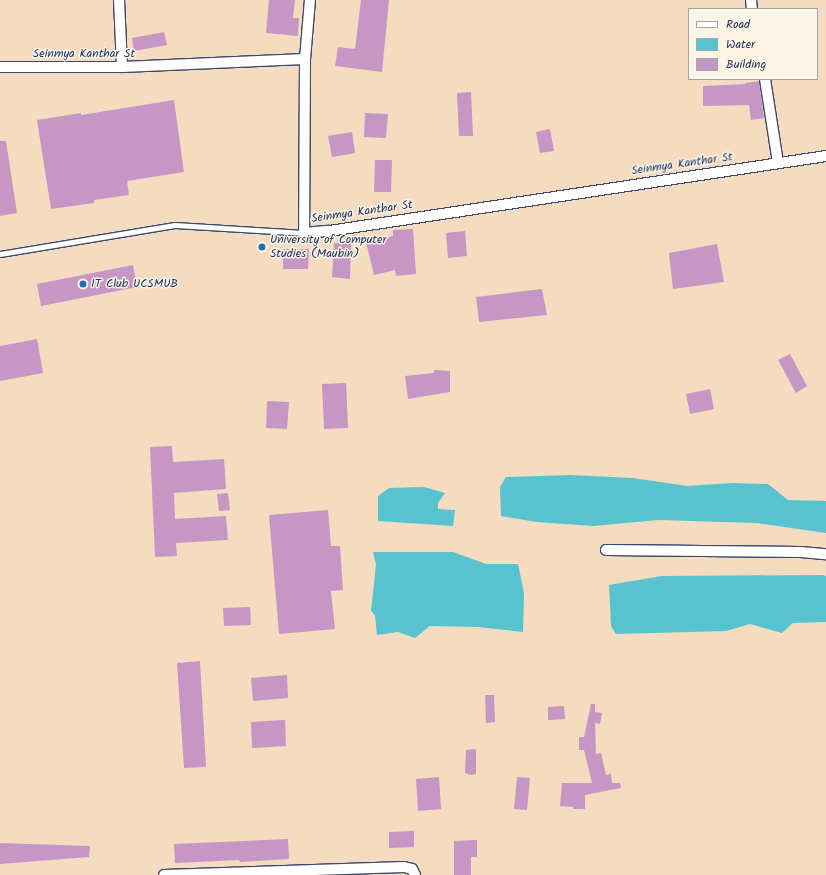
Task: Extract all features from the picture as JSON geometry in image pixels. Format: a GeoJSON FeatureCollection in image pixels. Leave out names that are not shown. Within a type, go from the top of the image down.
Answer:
{"type":"FeatureCollection","features":[{"type":"Feature","properties":{"kind":"street"},"geometry":{"type":"LineString","coordinates":[[119,0],[122,67]]}},
{"type":"Feature","properties":{"kind":"street"},"geometry":{"type":"LineString","coordinates":[[305,59],[310,0]]}},
{"type":"Feature","properties":{"kind":"street","name":"Seinmya Kanthar St"},"geometry":{"type":"LineString","coordinates":[[0,67],[122,67],[305,59],[304,233],[329,231],[826,156]]}},
{"type":"Feature","properties":{"kind":"street"},"geometry":{"type":"LineString","coordinates":[[765,80],[778,163]]}},
{"type":"Feature","properties":{"kind":"street"},"geometry":{"type":"LineString","coordinates":[[606,550],[801,552],[826,554]]}},
{"type":"Feature","properties":{"kind":"street"},"geometry":{"type":"LineString","coordinates":[[164,875],[404,867],[412,870],[415,875]]}},
{"type":"Feature","properties":{"kind":"lane"},"geometry":{"type":"LineString","coordinates":[[0,254],[175,225],[304,233]]}},
{"type":"Feature","properties":{"kind":"water"},"geometry":{"type":"Polygon","coordinates":[[[570,475],[633,478],[687,486],[733,483],[768,484],[788,500],[826,501],[826,533],[756,523],[659,520],[593,526],[537,522],[501,516],[500,487],[506,477],[570,475]]]}},
{"type":"Feature","properties":{"kind":"water"},"geometry":{"type":"Polygon","coordinates":[[[424,487],[445,493],[438,503],[438,509],[455,510],[453,526],[378,521],[378,496],[389,488],[424,487]]]}},
{"type":"Feature","properties":{"kind":"water"},"geometry":{"type":"Polygon","coordinates":[[[373,552],[453,552],[486,564],[518,564],[524,593],[523,632],[478,627],[430,626],[415,638],[398,632],[377,635],[375,615],[371,611],[376,564],[373,552]]]}},
{"type":"Feature","properties":{"kind":"water"},"geometry":{"type":"Polygon","coordinates":[[[662,576],[826,576],[826,622],[793,623],[782,633],[750,624],[726,631],[616,634],[611,626],[609,585],[662,576]]]}},
{"type":"Feature","properties":{"kind":"building"},"geometry":{"type":"Polygon","coordinates":[[[269,0],[295,0],[293,18],[299,18],[298,36],[266,33],[269,0]]]}},
{"type":"Feature","properties":{"kind":"building"},"geometry":{"type":"Polygon","coordinates":[[[361,0],[389,0],[382,72],[335,66],[338,47],[355,49],[361,0]]]}},
{"type":"Feature","properties":{"kind":"building"},"geometry":{"type":"Polygon","coordinates":[[[164,32],[167,45],[134,51],[132,38],[164,32]]]}},
{"type":"Feature","properties":{"kind":"building"},"geometry":{"type":"Polygon","coordinates":[[[759,81],[764,118],[751,120],[749,105],[703,106],[703,86],[746,84],[745,83],[759,81]]]}},
{"type":"Feature","properties":{"kind":"building"},"geometry":{"type":"Polygon","coordinates":[[[471,92],[473,136],[459,136],[457,93],[471,92]]]}},
{"type":"Feature","properties":{"kind":"building"},"geometry":{"type":"Polygon","coordinates":[[[174,100],[184,172],[127,181],[129,195],[94,200],[94,203],[51,209],[37,120],[81,113],[81,115],[174,100]]]}},
{"type":"Feature","properties":{"kind":"building"},"geometry":{"type":"Polygon","coordinates":[[[365,113],[388,114],[386,138],[364,137],[365,113]]]}},
{"type":"Feature","properties":{"kind":"building"},"geometry":{"type":"Polygon","coordinates":[[[550,129],[554,151],[540,153],[536,132],[550,129]]]}},
{"type":"Feature","properties":{"kind":"building"},"geometry":{"type":"Polygon","coordinates":[[[352,132],[355,153],[332,157],[328,136],[352,132]]]}},
{"type":"Feature","properties":{"kind":"building"},"geometry":{"type":"Polygon","coordinates":[[[0,141],[6,141],[17,213],[0,216],[0,141]]]}},
{"type":"Feature","properties":{"kind":"building"},"geometry":{"type":"Polygon","coordinates":[[[375,160],[392,160],[391,192],[374,192],[375,160]]]}},
{"type":"Feature","properties":{"kind":"building"},"geometry":{"type":"Polygon","coordinates":[[[413,229],[416,274],[396,276],[395,270],[374,275],[366,242],[393,236],[393,230],[413,229]]]}},
{"type":"Feature","properties":{"kind":"building"},"geometry":{"type":"Polygon","coordinates":[[[465,231],[467,256],[448,258],[446,233],[465,231]]]}},
{"type":"Feature","properties":{"kind":"building"},"geometry":{"type":"Polygon","coordinates":[[[334,243],[351,243],[350,279],[332,277],[334,243]]]}},
{"type":"Feature","properties":{"kind":"building"},"geometry":{"type":"Polygon","coordinates":[[[717,244],[724,282],[673,289],[669,253],[717,244]]]}},
{"type":"Feature","properties":{"kind":"building"},"geometry":{"type":"Polygon","coordinates":[[[283,249],[309,249],[308,269],[283,269],[283,249]]]}},
{"type":"Feature","properties":{"kind":"building"},"geometry":{"type":"Polygon","coordinates":[[[133,265],[137,287],[41,306],[37,284],[133,265]]]}},
{"type":"Feature","properties":{"kind":"building"},"geometry":{"type":"Polygon","coordinates":[[[542,289],[547,315],[479,322],[476,297],[542,289]]]}},
{"type":"Feature","properties":{"kind":"building"},"geometry":{"type":"Polygon","coordinates":[[[37,339],[43,373],[0,381],[0,346],[37,339]]]}},
{"type":"Feature","properties":{"kind":"building"},"geometry":{"type":"Polygon","coordinates":[[[790,354],[807,386],[796,393],[778,360],[790,354]]]}},
{"type":"Feature","properties":{"kind":"building"},"geometry":{"type":"Polygon","coordinates":[[[434,370],[450,371],[450,392],[408,399],[405,376],[434,373],[434,370]]]}},
{"type":"Feature","properties":{"kind":"building"},"geometry":{"type":"Polygon","coordinates":[[[346,383],[348,428],[324,429],[322,384],[346,383]]]}},
{"type":"Feature","properties":{"kind":"building"},"geometry":{"type":"Polygon","coordinates":[[[710,389],[714,409],[690,414],[686,394],[710,389]]]}},
{"type":"Feature","properties":{"kind":"building"},"geometry":{"type":"Polygon","coordinates":[[[267,401],[289,402],[287,429],[266,428],[267,401]]]}},
{"type":"Feature","properties":{"kind":"building"},"geometry":{"type":"Polygon","coordinates":[[[172,446],[173,462],[224,459],[226,489],[174,493],[175,519],[226,516],[228,540],[176,543],[177,556],[155,557],[150,447],[172,446]]]}},
{"type":"Feature","properties":{"kind":"building"},"geometry":{"type":"Polygon","coordinates":[[[228,493],[230,510],[219,511],[217,494],[228,493]]]}},
{"type":"Feature","properties":{"kind":"building"},"geometry":{"type":"Polygon","coordinates":[[[328,510],[331,546],[340,546],[343,590],[331,591],[335,629],[279,634],[269,515],[328,510]]]}},
{"type":"Feature","properties":{"kind":"building"},"geometry":{"type":"Polygon","coordinates":[[[250,607],[251,625],[224,626],[223,608],[250,607]]]}},
{"type":"Feature","properties":{"kind":"building"},"geometry":{"type":"Polygon","coordinates":[[[200,661],[206,767],[184,768],[177,663],[200,661]]]}},
{"type":"Feature","properties":{"kind":"building"},"geometry":{"type":"Polygon","coordinates":[[[287,675],[288,698],[253,701],[251,678],[287,675]]]}},
{"type":"Feature","properties":{"kind":"building"},"geometry":{"type":"Polygon","coordinates":[[[485,695],[494,695],[495,722],[486,723],[485,695]]]}},
{"type":"Feature","properties":{"kind":"building"},"geometry":{"type":"Polygon","coordinates":[[[591,704],[595,704],[595,712],[602,713],[600,724],[595,723],[596,754],[601,753],[606,775],[611,774],[612,783],[620,783],[621,788],[585,795],[585,809],[573,809],[573,807],[560,806],[562,783],[592,783],[584,750],[579,750],[579,737],[584,737],[591,704]]]}},
{"type":"Feature","properties":{"kind":"building"},"geometry":{"type":"Polygon","coordinates":[[[564,706],[565,719],[548,720],[548,707],[564,706]]]}},
{"type":"Feature","properties":{"kind":"building"},"geometry":{"type":"Polygon","coordinates":[[[285,720],[286,746],[252,748],[251,722],[285,720]]]}},
{"type":"Feature","properties":{"kind":"building"},"geometry":{"type":"Polygon","coordinates":[[[476,749],[476,774],[471,775],[465,773],[466,750],[476,749]]]}},
{"type":"Feature","properties":{"kind":"building"},"geometry":{"type":"Polygon","coordinates":[[[439,777],[441,809],[418,811],[416,779],[439,777]]]}},
{"type":"Feature","properties":{"kind":"building"},"geometry":{"type":"Polygon","coordinates":[[[517,777],[530,778],[527,810],[514,809],[517,777]]]}},
{"type":"Feature","properties":{"kind":"building"},"geometry":{"type":"Polygon","coordinates":[[[414,831],[414,847],[389,848],[389,832],[414,831]]]}},
{"type":"Feature","properties":{"kind":"building"},"geometry":{"type":"Polygon","coordinates":[[[288,839],[289,859],[240,862],[239,860],[175,863],[174,844],[288,839]]]}},
{"type":"Feature","properties":{"kind":"building"},"geometry":{"type":"Polygon","coordinates":[[[477,840],[477,857],[471,857],[471,875],[454,875],[454,841],[477,840]]]}},
{"type":"Feature","properties":{"kind":"building"},"geometry":{"type":"Polygon","coordinates":[[[0,843],[90,846],[89,857],[0,864],[0,843]]]}},
{"type":"Feature","properties":{"kind":"place","name":"University of Computer Studies (Maubin)"},"geometry":{"type":"Point","coordinates":[262,247]}},
{"type":"Feature","properties":{"kind":"place","name":"IT Club UCSMUB"},"geometry":{"type":"Point","coordinates":[83,284]}}]}
